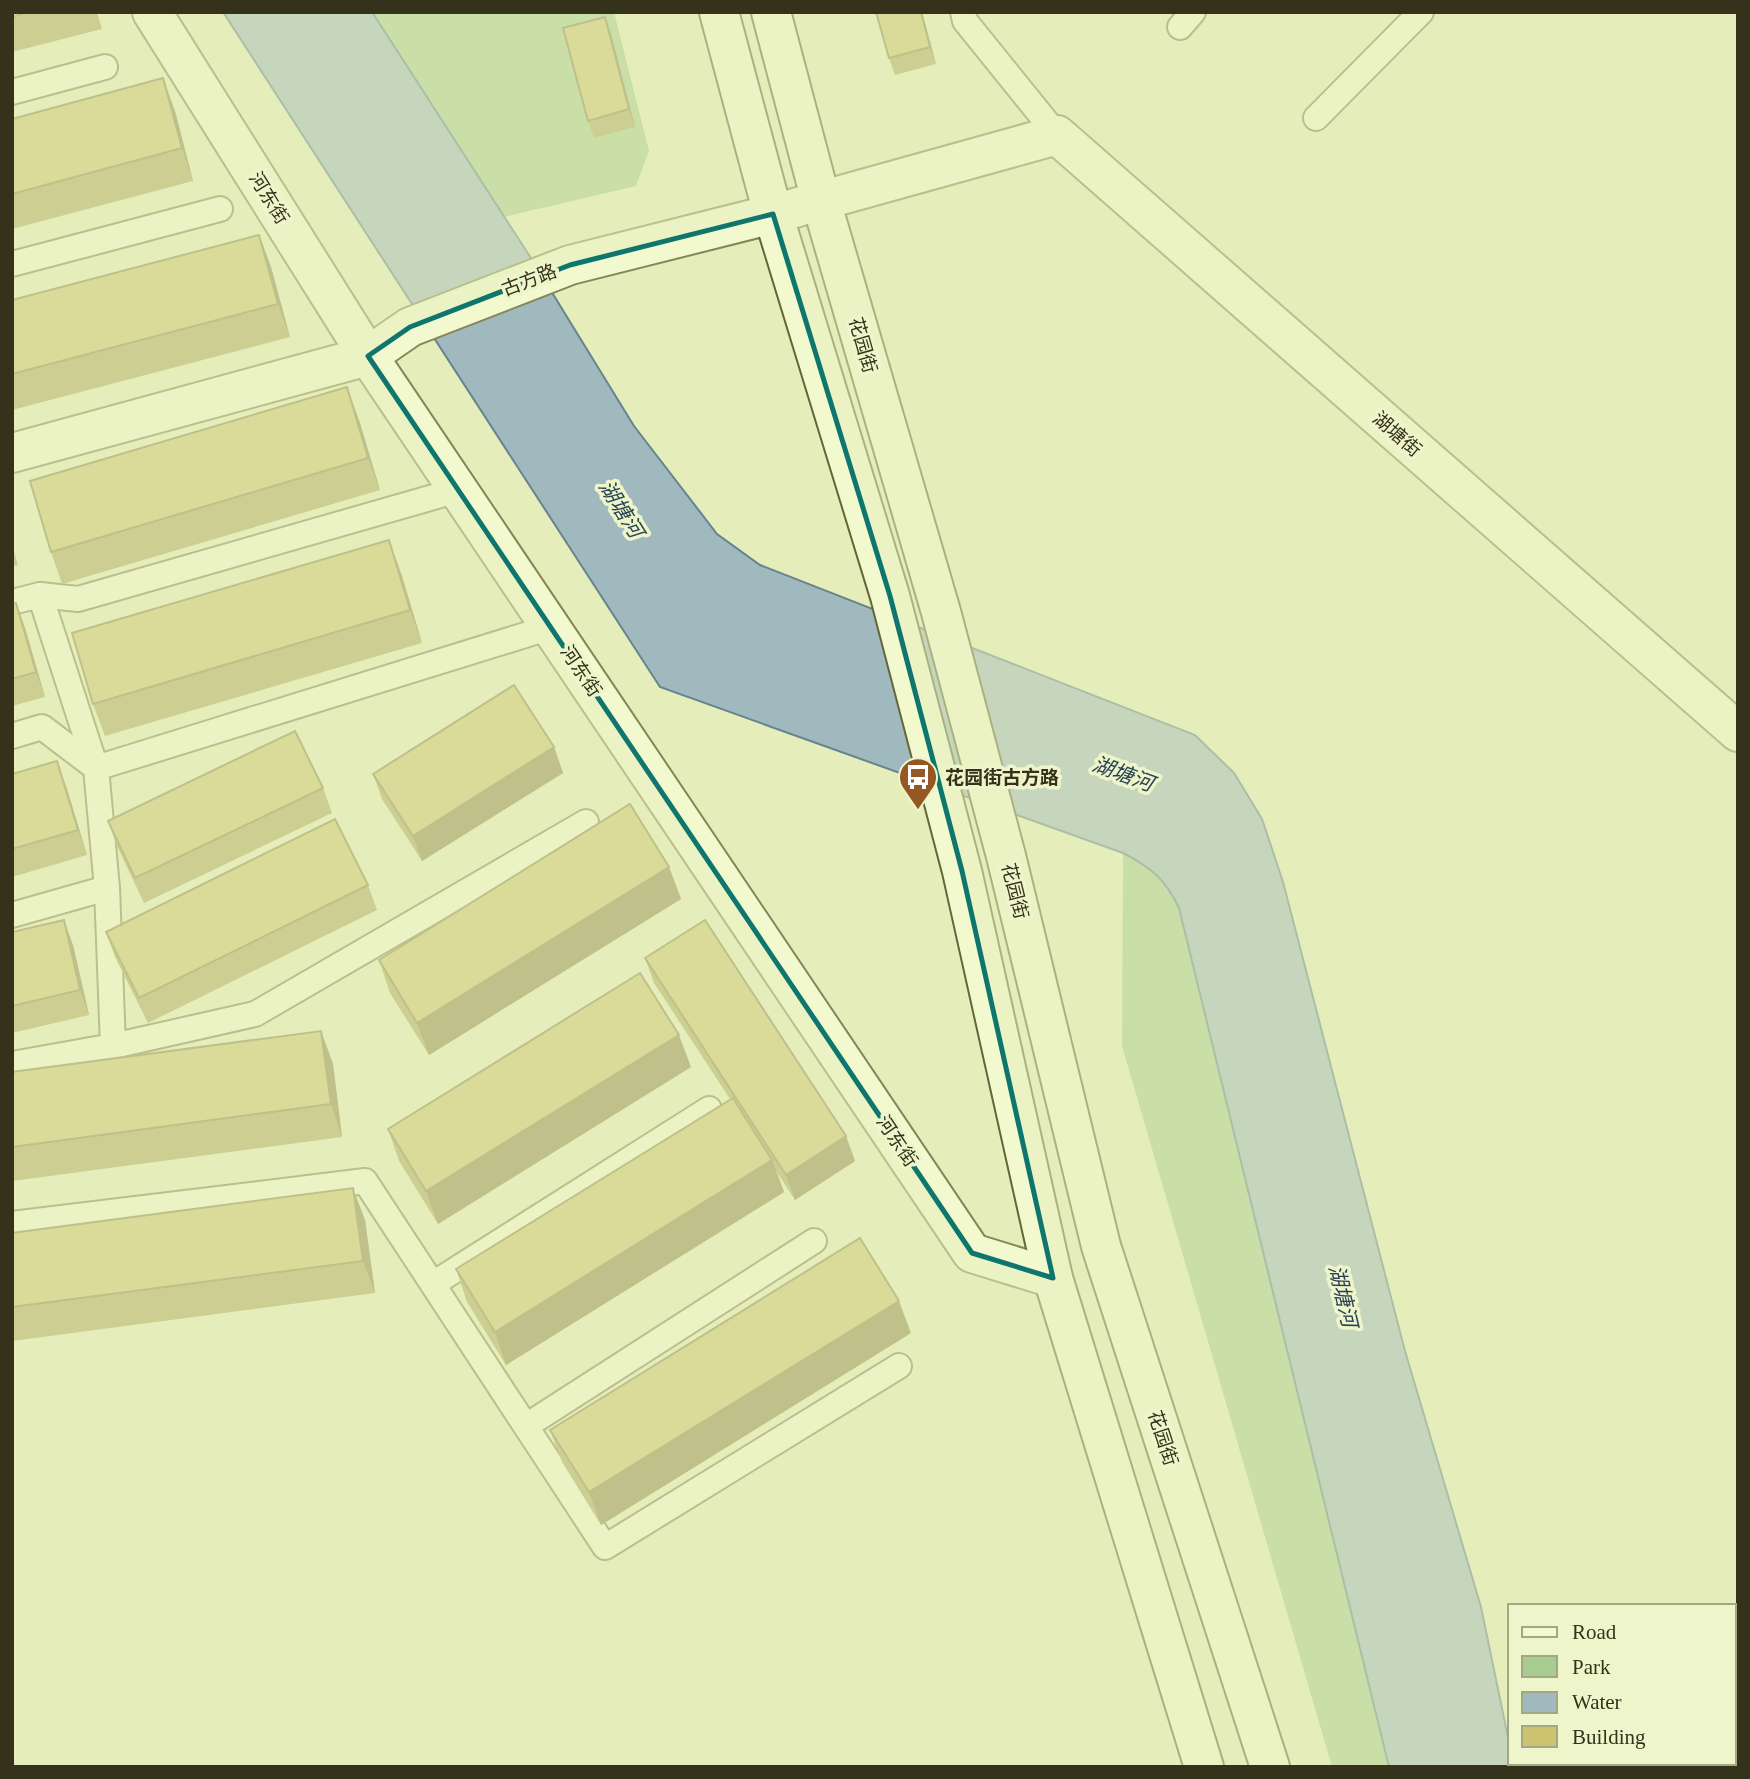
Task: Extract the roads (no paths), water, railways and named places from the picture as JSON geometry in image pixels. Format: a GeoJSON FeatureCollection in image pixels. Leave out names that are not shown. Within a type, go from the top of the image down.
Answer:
{"type":"FeatureCollection","features":[{"type":"Feature","properties":{"kind":"main road","name":"河东街"},"geometry":{"type":"LineString","coordinates":[[152,12],[369,356],[972,1253],[1054,1278]]}},
{"type":"Feature","properties":{"kind":"main road"},"geometry":{"type":"LineString","coordinates":[[719,12],[773,214],[890,596],[962,871],[1054,1278],[1204,1767]]}},
{"type":"Feature","properties":{"kind":"main road","name":"花园街"},"geometry":{"type":"LineString","coordinates":[[771,12],[821,201],[942,612],[1006,856],[1101,1246],[1270,1767]]}},
{"type":"Feature","properties":{"kind":"main road","name":"古方路"},"geometry":{"type":"LineString","coordinates":[[12,453],[369,356],[410,327],[570,265],[773,214],[1057,135]]}},
{"type":"Feature","properties":{"kind":"main road","name":"湖塘街"},"geometry":{"type":"LineString","coordinates":[[1057,135],[1738,732]]}},
{"type":"Feature","properties":{"kind":"lane"},"geometry":{"type":"LineString","coordinates":[[963,12],[965,22],[1057,135]]}},
{"type":"Feature","properties":{"kind":"lane"},"geometry":{"type":"LineString","coordinates":[[1316,118],[1421,12]]}},
{"type":"Feature","properties":{"kind":"lane"},"geometry":{"type":"LineString","coordinates":[[12,92],[104,67]]}},
{"type":"Feature","properties":{"kind":"lane"},"geometry":{"type":"LineString","coordinates":[[12,264],[220,209]]}},
{"type":"Feature","properties":{"kind":"lane"},"geometry":{"type":"LineString","coordinates":[[12,602],[40,595],[78,599],[458,490]]}},
{"type":"Feature","properties":{"kind":"lane"},"geometry":{"type":"LineString","coordinates":[[40,595],[96,768],[107,888],[113,1046]]}},
{"type":"Feature","properties":{"kind":"lane"},"geometry":{"type":"LineString","coordinates":[[96,768],[551,627]]}},
{"type":"Feature","properties":{"kind":"lane"},"geometry":{"type":"LineString","coordinates":[[12,736],[42,727],[96,768]]}},
{"type":"Feature","properties":{"kind":"lane"},"geometry":{"type":"LineString","coordinates":[[12,1064],[113,1046],[255,1014],[586,822]]}},
{"type":"Feature","properties":{"kind":"lane"},"geometry":{"type":"LineString","coordinates":[[12,915],[107,888]]}},
{"type":"Feature","properties":{"kind":"lane"},"geometry":{"type":"LineString","coordinates":[[433,1284],[709,1109]]}},
{"type":"Feature","properties":{"kind":"lane"},"geometry":{"type":"LineString","coordinates":[[12,1224],[365,1181],[605,1547],[899,1366]]}},
{"type":"Feature","properties":{"kind":"lane"},"geometry":{"type":"LineString","coordinates":[[526,1426],[814,1241]]}},
{"type":"Feature","properties":{"kind":"water","name":"湖塘河"},"geometry":{"type":"Polygon","coordinates":[[[223,12],[372,12],[529,255],[634,426],[717,534],[760,565],[1195,735],[1234,773],[1262,819],[1283,882],[1405,1351],[1481,1607],[1508,1737],[1508,1765],[1514,1767],[1389,1767],[1179,908],[1163,882],[1150,869],[1123,853],[660,687],[223,12]]]}},
{"type":"Feature","properties":{"kind":"place","name":"花园街古方路"},"geometry":{"type":"Point","coordinates":[918,811]}}]}
